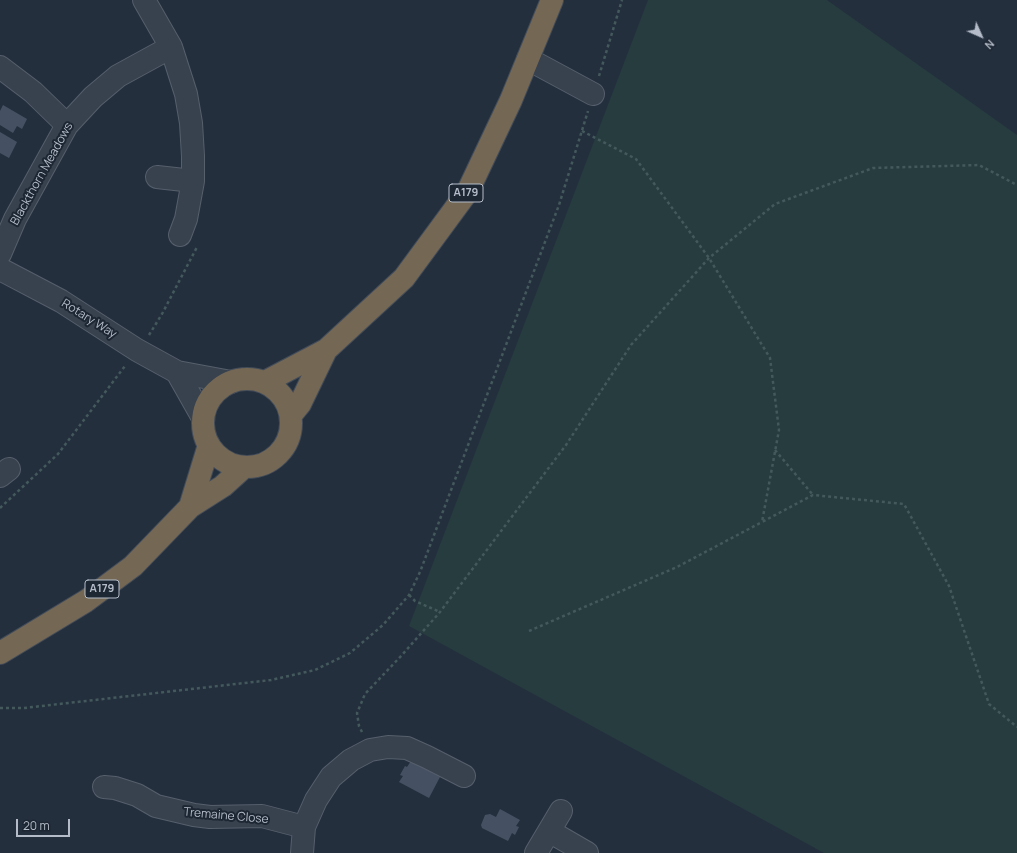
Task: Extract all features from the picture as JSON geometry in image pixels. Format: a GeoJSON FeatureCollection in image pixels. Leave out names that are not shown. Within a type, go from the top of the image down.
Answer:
{"type":"FeatureCollection","features":[{"type":"Feature","properties":{"kind":"highway","name":"A179"},"geometry":{"type":"LineString","coordinates":[[326,350],[404,278],[468,190],[511,100],[552,0]]}},
{"type":"Feature","properties":{"kind":"highway"},"geometry":{"type":"LineString","coordinates":[[265,382],[326,350]]}},
{"type":"Feature","properties":{"kind":"highway"},"geometry":{"type":"LineString","coordinates":[[291,415],[300,404],[326,350]]}},
{"type":"Feature","properties":{"kind":"highway"},"geometry":{"type":"LineString","coordinates":[[252,378],[265,382],[279,392],[285,399],[291,415],[291,429],[287,442],[280,452],[270,461],[257,466],[244,467],[230,464],[218,456],[209,445],[204,432],[203,418],[206,405],[214,393],[225,384],[231,382],[238,379],[252,378]]}},
{"type":"Feature","properties":{"kind":"highway"},"geometry":{"type":"LineString","coordinates":[[190,507],[209,445]]}},
{"type":"Feature","properties":{"kind":"highway"},"geometry":{"type":"LineString","coordinates":[[190,507],[223,486],[244,467]]}},
{"type":"Feature","properties":{"kind":"highway","name":"A179"},"geometry":{"type":"LineString","coordinates":[[0,653],[86,601],[133,566],[190,507]]}},
{"type":"Feature","properties":{"kind":"street"},"geometry":{"type":"LineString","coordinates":[[144,0],[172,47],[186,94],[191,123],[193,181],[186,219],[180,235]]}},
{"type":"Feature","properties":{"kind":"street","name":"Blackthorn Meadows"},"geometry":{"type":"LineString","coordinates":[[0,254],[15,219],[67,125],[93,97],[118,76],[172,47]]}},
{"type":"Feature","properties":{"kind":"street"},"geometry":{"type":"LineString","coordinates":[[528,59],[593,94]]}},
{"type":"Feature","properties":{"kind":"street"},"geometry":{"type":"LineString","coordinates":[[0,67],[33,92],[67,125]]}},
{"type":"Feature","properties":{"kind":"street"},"geometry":{"type":"LineString","coordinates":[[157,177],[193,181]]}},
{"type":"Feature","properties":{"kind":"street","name":"Rotary Way"},"geometry":{"type":"LineString","coordinates":[[0,269],[61,301],[137,350],[177,372],[231,382]]}},
{"type":"Feature","properties":{"kind":"street"},"geometry":{"type":"LineString","coordinates":[[177,372],[203,418]]}},
{"type":"Feature","properties":{"kind":"street"},"geometry":{"type":"LineString","coordinates":[[302,853],[304,828],[316,800],[331,778],[351,760],[370,750],[388,747],[407,748],[464,776]]}},
{"type":"Feature","properties":{"kind":"street","name":"Tremaine Close"},"geometry":{"type":"LineString","coordinates":[[104,788],[115,788],[137,795],[156,806],[194,815],[210,817],[262,816],[304,828]]}},
{"type":"Feature","properties":{"kind":"street"},"geometry":{"type":"LineString","coordinates":[[536,853],[561,811]]}},
{"type":"Feature","properties":{"kind":"street"},"geometry":{"type":"LineString","coordinates":[[549,831],[586,853]]}},
{"type":"Feature","properties":{"kind":"path"},"geometry":{"type":"LineString","coordinates":[[0,708],[24,708],[271,680],[315,670],[350,653],[383,625],[409,595],[420,572],[559,205],[622,0]]}},
{"type":"Feature","properties":{"kind":"path"},"geometry":{"type":"LineString","coordinates":[[582,131],[636,159],[709,258],[770,358],[779,430],[762,522]]}},
{"type":"Feature","properties":{"kind":"path"},"geometry":{"type":"LineString","coordinates":[[370,750],[359,726],[357,713],[365,694],[440,612],[566,445],[631,345],[709,258],[776,204],[873,168],[979,165],[1017,185]]}},
{"type":"Feature","properties":{"kind":"path"},"geometry":{"type":"LineString","coordinates":[[0,508],[58,454],[130,360]]}},
{"type":"Feature","properties":{"kind":"path"},"geometry":{"type":"LineString","coordinates":[[775,450],[813,495]]}},
{"type":"Feature","properties":{"kind":"path"},"geometry":{"type":"LineString","coordinates":[[529,631],[678,567],[813,495],[904,504],[949,586],[989,704],[1017,728]]}},
{"type":"Feature","properties":{"kind":"path"},"geometry":{"type":"LineString","coordinates":[[409,595],[415,601],[440,612]]}},
{"type":"Feature","properties":{"kind":"green space"},"geometry":{"type":"Polygon","coordinates":[[[648,0],[827,0],[1017,135],[1017,853],[824,853],[409,626],[648,0]]]}},
{"type":"Feature","properties":{"kind":"building"},"geometry":{"type":"Polygon","coordinates":[[[3,105],[27,119],[22,129],[17,126],[13,133],[0,125],[0,111],[3,105]]]}},
{"type":"Feature","properties":{"kind":"building"},"geometry":{"type":"Polygon","coordinates":[[[0,132],[17,142],[9,158],[0,153],[0,132]]]}},
{"type":"Feature","properties":{"kind":"building"},"geometry":{"type":"Polygon","coordinates":[[[411,761],[440,777],[429,798],[399,782],[403,776],[400,775],[405,766],[407,767],[411,761]]]}},
{"type":"Feature","properties":{"kind":"building"},"geometry":{"type":"Polygon","coordinates":[[[500,809],[520,820],[516,826],[519,827],[515,835],[512,833],[508,841],[482,828],[481,825],[485,815],[490,814],[496,817],[500,809]]]}}]}
